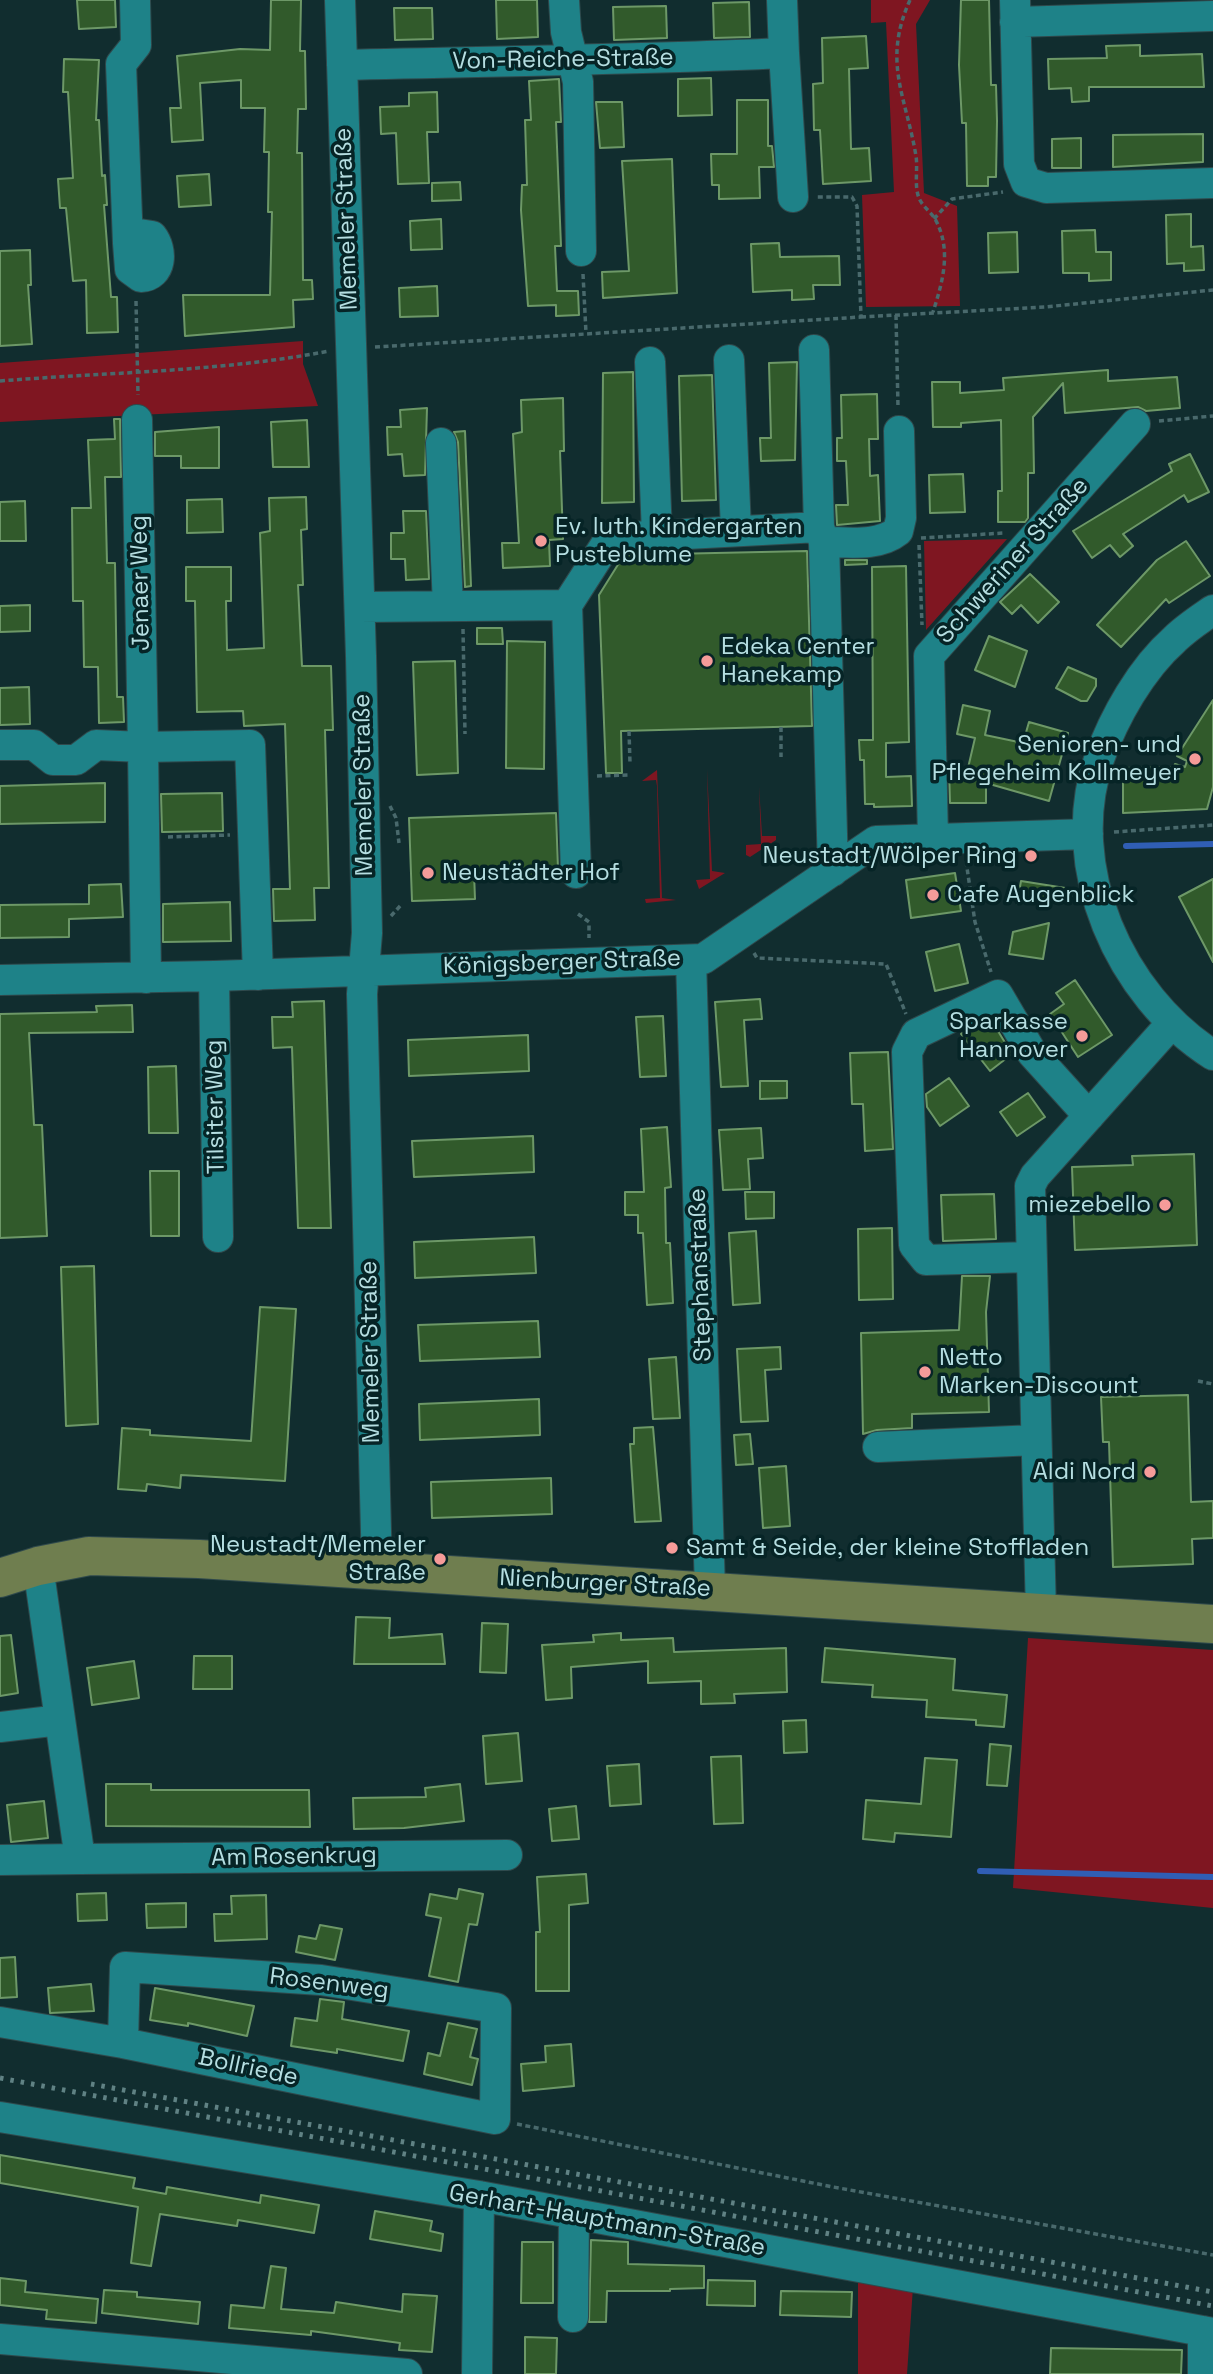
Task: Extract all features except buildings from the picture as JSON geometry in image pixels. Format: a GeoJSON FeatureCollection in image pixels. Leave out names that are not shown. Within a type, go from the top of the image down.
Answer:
{"type":"FeatureCollection","features":[{"type":"Feature","properties":{"kind":"main road","name":"Nienburger Straße"},"geometry":{"type":"LineString","coordinates":[[0,1578],[38,1566],[89,1556],[199,1559],[1213,1624]]}},
{"type":"Feature","properties":{"kind":"street"},"geometry":{"type":"LineString","coordinates":[[135,0],[136,46],[121,64],[128,243],[130,269],[135,275]]}},
{"type":"Feature","properties":{"kind":"street","name":"Memeler Straße"},"geometry":{"type":"LineString","coordinates":[[340,0],[360,607],[366,969],[362,994],[377,1570]]}},
{"type":"Feature","properties":{"kind":"street"},"geometry":{"type":"LineString","coordinates":[[564,0],[566,32],[578,82],[582,251]]}},
{"type":"Feature","properties":{"kind":"street"},"geometry":{"type":"LineString","coordinates":[[782,0],[793,197]]}},
{"type":"Feature","properties":{"kind":"street"},"geometry":{"type":"LineString","coordinates":[[1213,16],[1015,11],[1019,164],[1026,182],[1046,188],[1213,183]]}},
{"type":"Feature","properties":{"kind":"street","name":"Von-Reiche-Straße"},"geometry":{"type":"LineString","coordinates":[[342,65],[574,58],[625,60],[784,53]]}},
{"type":"Feature","properties":{"kind":"street"},"geometry":{"type":"LineString","coordinates":[[814,350],[833,871]]}},
{"type":"Feature","properties":{"kind":"street"},"geometry":{"type":"LineString","coordinates":[[729,360],[736,531]]}},
{"type":"Feature","properties":{"kind":"street"},"geometry":{"type":"LineString","coordinates":[[650,362],[657,534]]}},
{"type":"Feature","properties":{"kind":"street","name":"Jenaer Weg"},"geometry":{"type":"LineString","coordinates":[[137,420],[146,978]]}},
{"type":"Feature","properties":{"kind":"street","name":"Schweriner Straße"},"geometry":{"type":"LineString","coordinates":[[933,839],[929,656],[1135,424]]}},
{"type":"Feature","properties":{"kind":"street"},"geometry":{"type":"LineString","coordinates":[[576,873],[568,605],[610,538],[736,531],[821,534],[872,542],[888,539],[898,531],[901,518],[899,431]]}},
{"type":"Feature","properties":{"kind":"street"},"geometry":{"type":"LineString","coordinates":[[441,443],[455,606]]}},
{"type":"Feature","properties":{"kind":"street"},"geometry":{"type":"LineString","coordinates":[[360,607],[568,605]]}},
{"type":"Feature","properties":{"kind":"street"},"geometry":{"type":"LineString","coordinates":[[1213,610],[1174,639],[1124,706],[1098,760],[1091,795],[1088,834],[1102,915],[1121,956],[1171,1024],[1213,1055]]}},
{"type":"Feature","properties":{"kind":"street"},"geometry":{"type":"LineString","coordinates":[[0,745],[34,746],[53,760],[76,760],[96,745],[250,745],[258,975]]}},
{"type":"Feature","properties":{"kind":"street","name":"Königsberger Straße"},"geometry":{"type":"LineString","coordinates":[[0,980],[258,975],[366,969],[703,959],[876,841],[1088,834]]}},
{"type":"Feature","properties":{"kind":"street","name":"Stephanstraße"},"geometry":{"type":"LineString","coordinates":[[691,960],[710,1590]]}},
{"type":"Feature","properties":{"kind":"street","name":"Tilsiter Weg"},"geometry":{"type":"LineString","coordinates":[[214,976],[218,1237]]}},
{"type":"Feature","properties":{"kind":"street"},"geometry":{"type":"LineString","coordinates":[[1030,1257],[926,1260],[914,1245],[907,1052],[916,1034],[998,995],[1032,1053],[1063,1092],[1089,1116]]}},
{"type":"Feature","properties":{"kind":"street"},"geometry":{"type":"LineString","coordinates":[[1041,1613],[1030,1186],[1171,1024]]}},
{"type":"Feature","properties":{"kind":"street"},"geometry":{"type":"LineString","coordinates":[[878,1447],[1035,1440]]}},
{"type":"Feature","properties":{"kind":"street"},"geometry":{"type":"LineString","coordinates":[[38,1566],[80,1859]]}},
{"type":"Feature","properties":{"kind":"street"},"geometry":{"type":"LineString","coordinates":[[0,1727],[60,1720]]}},
{"type":"Feature","properties":{"kind":"street","name":"Am Rosenkrug"},"geometry":{"type":"LineString","coordinates":[[0,1860],[507,1854]]}},
{"type":"Feature","properties":{"kind":"street","name":"Rosenweg"},"geometry":{"type":"LineString","coordinates":[[123,2043],[125,1967],[321,1980],[496,2008],[495,2119]]}},
{"type":"Feature","properties":{"kind":"street","name":"Bollriede"},"geometry":{"type":"LineString","coordinates":[[0,2022],[123,2043],[495,2119]]}},
{"type":"Feature","properties":{"kind":"street","name":"Gerhart-Hauptmann-Straße"},"geometry":{"type":"LineString","coordinates":[[0,2117],[479,2196],[1208,2332]]}},
{"type":"Feature","properties":{"kind":"street"},"geometry":{"type":"LineString","coordinates":[[477,2374],[479,2196]]}},
{"type":"Feature","properties":{"kind":"street"},"geometry":{"type":"LineString","coordinates":[[573,2317],[575,2214]]}},
{"type":"Feature","properties":{"kind":"street"},"geometry":{"type":"LineString","coordinates":[[1203,2374],[1208,2332]]}},
{"type":"Feature","properties":{"kind":"street"},"geometry":{"type":"LineString","coordinates":[[0,2339],[408,2374]]}},
{"type":"Feature","properties":{"kind":"path"},"geometry":{"type":"LineString","coordinates":[[910,0],[901,20],[896,78],[916,156],[918,197],[943,237],[945,265],[933,312]]}},
{"type":"Feature","properties":{"kind":"path"},"geometry":{"type":"LineString","coordinates":[[934,219],[952,198],[1004,192],[1026,182]]}},
{"type":"Feature","properties":{"kind":"path"},"geometry":{"type":"LineString","coordinates":[[793,197],[852,197],[857,206],[861,317]]}},
{"type":"Feature","properties":{"kind":"path"},"geometry":{"type":"LineString","coordinates":[[582,251],[586,333]]}},
{"type":"Feature","properties":{"kind":"path"},"geometry":{"type":"LineString","coordinates":[[135,275],[139,383]]}},
{"type":"Feature","properties":{"kind":"path"},"geometry":{"type":"LineString","coordinates":[[369,348],[1045,307],[1213,290]]}},
{"type":"Feature","properties":{"kind":"path"},"geometry":{"type":"LineString","coordinates":[[896,315],[899,431]]}},
{"type":"Feature","properties":{"kind":"path"},"geometry":{"type":"LineString","coordinates":[[0,381],[282,360],[331,351]]}},
{"type":"Feature","properties":{"kind":"path"},"geometry":{"type":"LineString","coordinates":[[1135,424],[1213,416]]}},
{"type":"Feature","properties":{"kind":"path"},"geometry":{"type":"LineString","coordinates":[[929,656],[922,647],[919,538],[1020,533],[1030,542]]}},
{"type":"Feature","properties":{"kind":"path"},"geometry":{"type":"LineString","coordinates":[[455,606],[465,734]]}},
{"type":"Feature","properties":{"kind":"path"},"geometry":{"type":"LineString","coordinates":[[780,727],[781,757]]}},
{"type":"Feature","properties":{"kind":"path"},"geometry":{"type":"LineString","coordinates":[[629,731],[630,763]]}},
{"type":"Feature","properties":{"kind":"path"},"geometry":{"type":"LineString","coordinates":[[574,776],[630,775]]}},
{"type":"Feature","properties":{"kind":"path"},"geometry":{"type":"LineString","coordinates":[[387,801],[396,818],[399,843]]}},
{"type":"Feature","properties":{"kind":"path"},"geometry":{"type":"LineString","coordinates":[[1088,834],[1213,825]]}},
{"type":"Feature","properties":{"kind":"path"},"geometry":{"type":"LineString","coordinates":[[145,838],[253,834]]}},
{"type":"Feature","properties":{"kind":"path"},"geometry":{"type":"LineString","coordinates":[[963,838],[975,922],[998,995]]}},
{"type":"Feature","properties":{"kind":"path"},"geometry":{"type":"LineString","coordinates":[[738,936],[757,958],[886,964],[916,1034]]}},
{"type":"Feature","properties":{"kind":"path"},"geometry":{"type":"LineString","coordinates":[[1198,1381],[1213,1384]]}},
{"type":"Feature","properties":{"kind":"path"},"geometry":{"type":"LineString","coordinates":[[495,2119],[833,2188],[1213,2255]]}},
{"type":"Feature","properties":{"kind":"shaded area"},"geometry":{"type":"Polygon","coordinates":[[[871,0],[930,0],[916,24],[924,193],[957,206],[960,306],[866,307],[862,195],[894,192],[886,22],[871,23],[871,0]]]}},
{"type":"Feature","properties":{"kind":"shaded area"},"geometry":{"type":"Polygon","coordinates":[[[303,341],[303,364],[318,406],[0,422],[0,363],[303,341]]]}},
{"type":"Feature","properties":{"kind":"shaded area"},"geometry":{"type":"Polygon","coordinates":[[[1007,539],[926,630],[924,541],[1007,539]]]}},
{"type":"Feature","properties":{"kind":"shaded area"},"geometry":{"type":"Polygon","coordinates":[[[707,769],[712,871],[725,873],[699,889],[696,880],[710,879],[707,769]]]}},
{"type":"Feature","properties":{"kind":"shaded area"},"geometry":{"type":"Polygon","coordinates":[[[657,770],[662,898],[676,900],[646,903],[645,899],[660,898],[657,786],[656,780],[642,781],[657,770]]]}},
{"type":"Feature","properties":{"kind":"shaded area"},"geometry":{"type":"Polygon","coordinates":[[[759,786],[762,836],[776,836],[776,840],[750,857],[746,855],[746,845],[761,844],[759,786]]]}},
{"type":"Feature","properties":{"kind":"shaded area"},"geometry":{"type":"Polygon","coordinates":[[[1028,1638],[1213,1650],[1213,1908],[1013,1888],[1028,1638]]]}},
{"type":"Feature","properties":{"kind":"shaded area"},"geometry":{"type":"Polygon","coordinates":[[[858,2277],[913,2287],[907,2374],[858,2374],[858,2277]]]}},
{"type":"Feature","properties":{"kind":"waterway"},"geometry":{"type":"LineString","coordinates":[[1126,846],[1213,844]]}},
{"type":"Feature","properties":{"kind":"waterway"},"geometry":{"type":"LineString","coordinates":[[980,1871],[1213,1877]]}},
{"type":"Feature","properties":{"kind":"railway"},"geometry":{"type":"LineString","coordinates":[[0,2078],[1213,2306]]}},
{"type":"Feature","properties":{"kind":"railway"},"geometry":{"type":"LineString","coordinates":[[91,2084],[1213,2292]]}},
{"type":"Feature","properties":{"kind":"place","name":"Ev. luth. Kindergarten Pusteblume"},"geometry":{"type":"Point","coordinates":[541,541]}},
{"type":"Feature","properties":{"kind":"place","name":"Edeka Center Hanekamp"},"geometry":{"type":"Point","coordinates":[707,661]}},
{"type":"Feature","properties":{"kind":"place","name":"Senioren- und Pflegeheim Kollmeyer"},"geometry":{"type":"Point","coordinates":[1195,759]}},
{"type":"Feature","properties":{"kind":"place","name":"Neustadt/Wölper Ring"},"geometry":{"type":"Point","coordinates":[1031,856]}},
{"type":"Feature","properties":{"kind":"place","name":"Neustädter Hof"},"geometry":{"type":"Point","coordinates":[428,873]}},
{"type":"Feature","properties":{"kind":"place","name":"Cafe Augenblick"},"geometry":{"type":"Point","coordinates":[933,895]}},
{"type":"Feature","properties":{"kind":"place","name":"Sparkasse Hannover"},"geometry":{"type":"Point","coordinates":[1082,1036]}},
{"type":"Feature","properties":{"kind":"place","name":"miezebello"},"geometry":{"type":"Point","coordinates":[1165,1205]}},
{"type":"Feature","properties":{"kind":"place","name":"Netto Marken-Discount"},"geometry":{"type":"Point","coordinates":[925,1372]}},
{"type":"Feature","properties":{"kind":"place","name":"Aldi Nord"},"geometry":{"type":"Point","coordinates":[1150,1472]}},
{"type":"Feature","properties":{"kind":"place","name":"Samt & Seide, der kleine Stoffladen"},"geometry":{"type":"Point","coordinates":[672,1548]}},
{"type":"Feature","properties":{"kind":"place","name":"Neustadt/Memeler Straße"},"geometry":{"type":"Point","coordinates":[440,1559]}}]}
